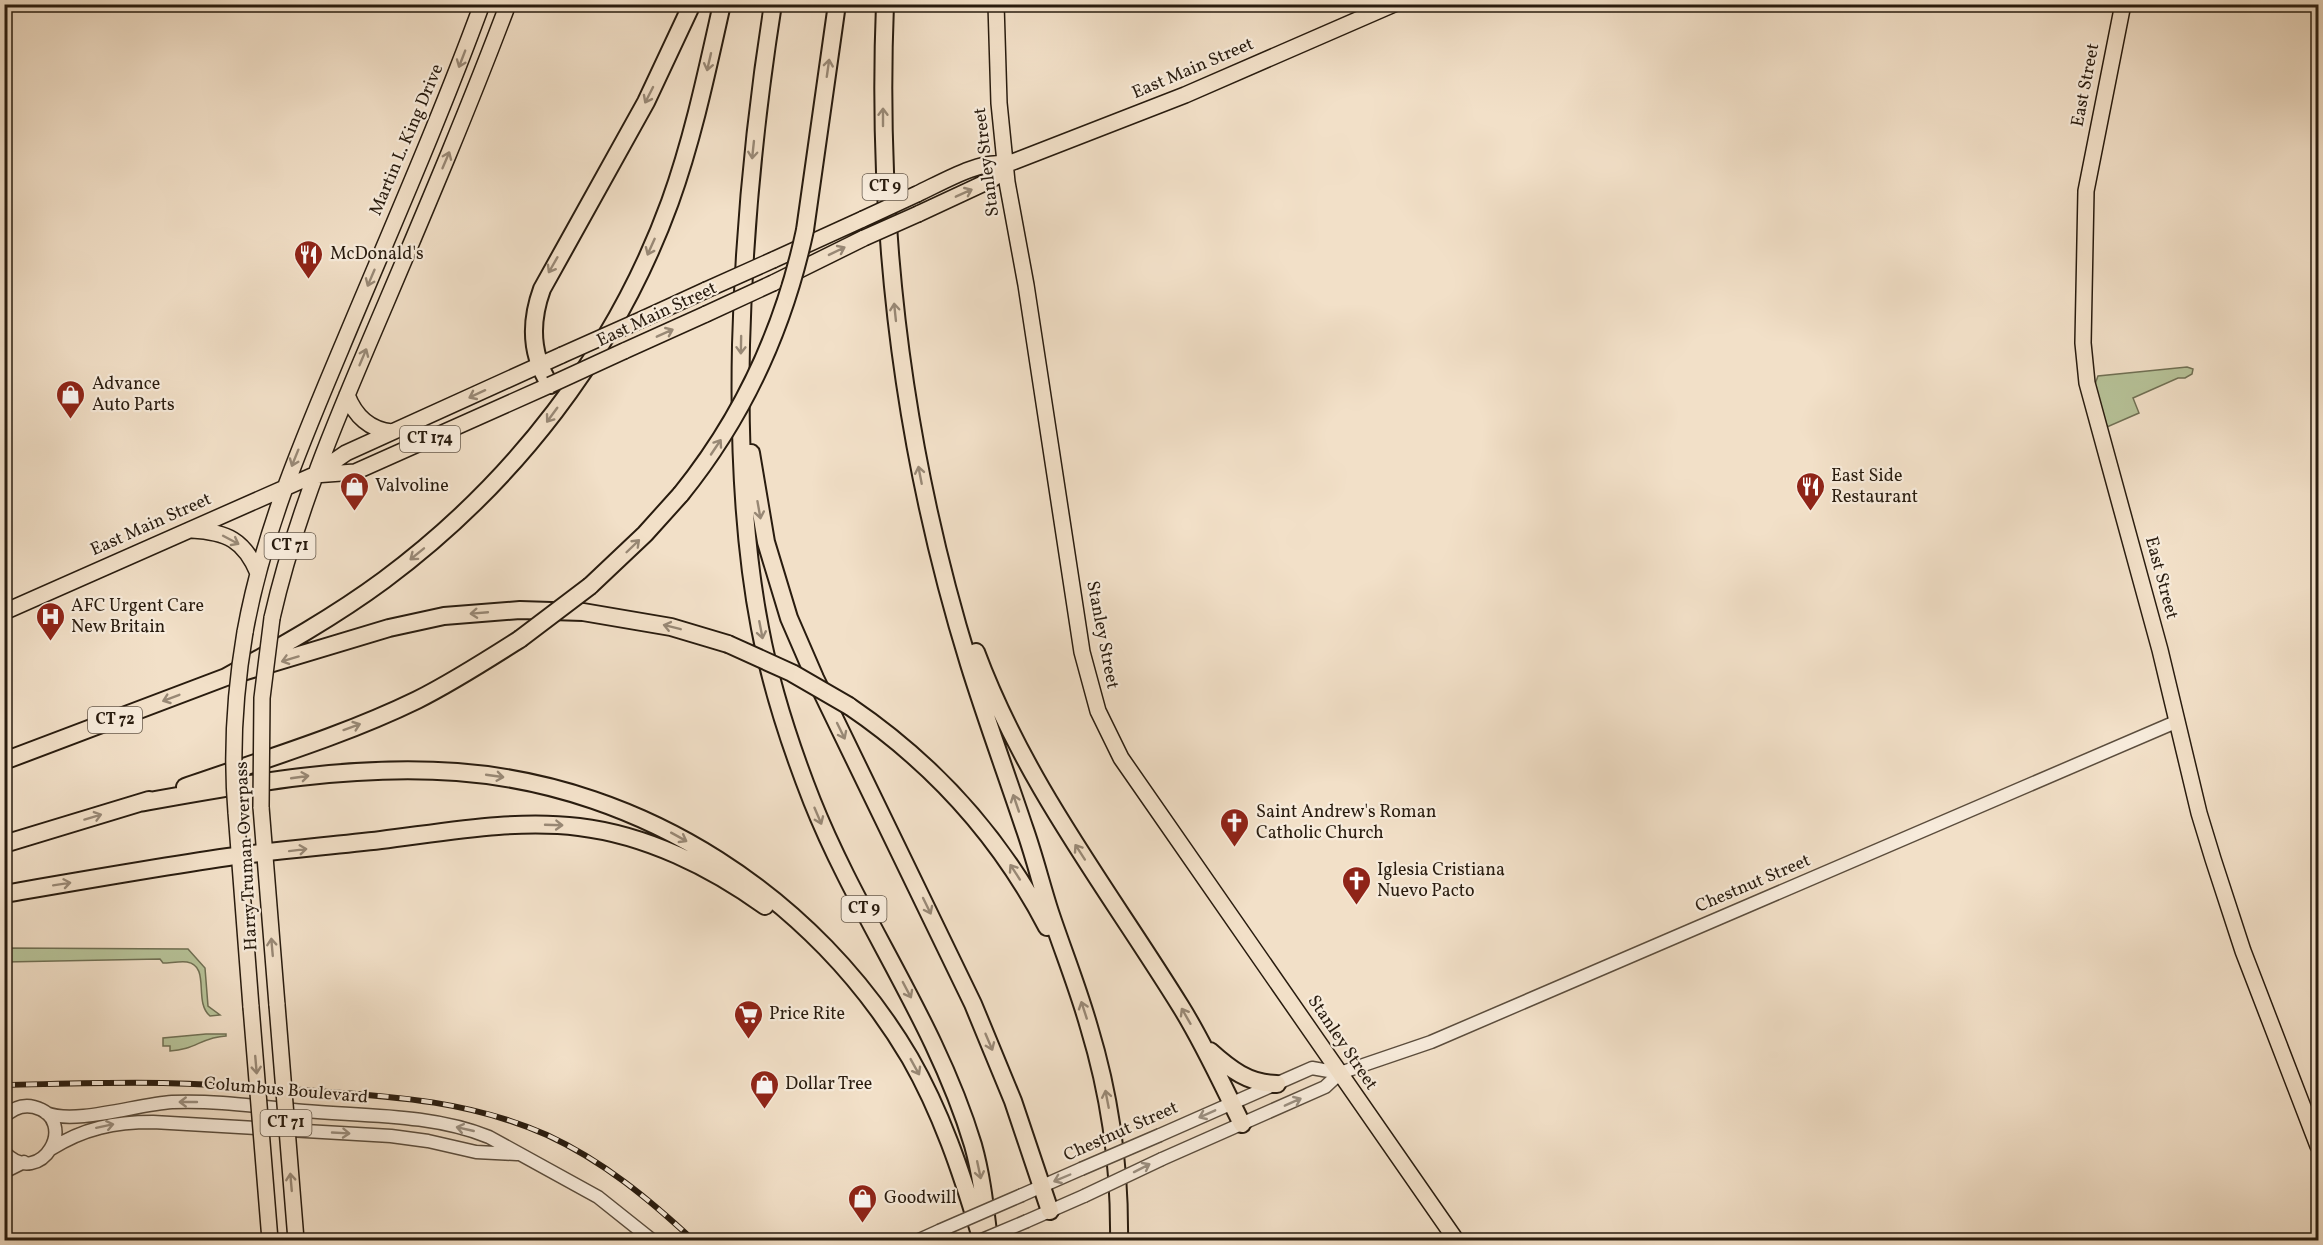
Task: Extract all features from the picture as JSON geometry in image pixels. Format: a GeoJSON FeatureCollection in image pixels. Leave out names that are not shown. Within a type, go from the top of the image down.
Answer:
{"type":"FeatureCollection","features":[{"type":"Feature","properties":{"kind":"highway"},"geometry":{"type":"LineString","coordinates":[[545,380],[534,346],[532,330],[542,288],[646,102],[692,4]]}},
{"type":"Feature","properties":{"kind":"highway"},"geometry":{"type":"LineString","coordinates":[[226,677],[339,610],[409,561],[483,495],[550,418],[588,366],[614,323],[661,224],[692,132],[722,4]]}},
{"type":"Feature","properties":{"kind":"highway","name":"CT 9"},"geometry":{"type":"LineString","coordinates":[[773,4],[749,194],[742,304],[740,390],[744,497],[751,573],[766,658],[782,717],[802,776],[827,836],[918,1010],[947,1074],[976,1159],[983,1188],[989,1240]]}},
{"type":"Feature","properties":{"kind":"highway"},"geometry":{"type":"LineString","coordinates":[[4,844],[139,803],[342,731],[401,707],[456,679],[520,639],[590,586],[645,534],[681,494],[726,432],[762,364],[785,306],[805,230],[837,4]]}},
{"type":"Feature","properties":{"kind":"highway","name":"CT 9"},"geometry":{"type":"LineString","coordinates":[[885,4],[883,153],[890,257],[908,409],[933,532],[971,670],[1091,1034],[1107,1103],[1118,1186],[1119,1240]]}},
{"type":"Feature","properties":{"kind":"highway"},"geometry":{"type":"LineString","coordinates":[[740,390],[762,522],[773,568],[789,618],[815,678],[966,988],[1014,1101],[1050,1211]]}},
{"type":"Feature","properties":{"kind":"highway"},"geometry":{"type":"LineString","coordinates":[[933,532],[988,683],[1028,766],[1052,809],[1158,971],[1201,1042],[1242,1124]]}},
{"type":"Feature","properties":{"kind":"highway"},"geometry":{"type":"LineString","coordinates":[[226,677],[402,625],[444,616],[492,611],[554,611],[614,616],[671,627],[728,644],[792,673],[849,706],[887,733],[924,764],[976,819],[1024,886],[1073,979]]}},
{"type":"Feature","properties":{"kind":"highway","name":"CT 72"},"geometry":{"type":"LineString","coordinates":[[4,761],[226,677]]}},
{"type":"Feature","properties":{"kind":"highway"},"geometry":{"type":"LineString","coordinates":[[139,803],[299,777],[383,771],[476,774],[569,792],[649,821],[685,840],[739,874],[800,921],[871,1000],[905,1049],[932,1101],[956,1159],[982,1240]]}},
{"type":"Feature","properties":{"kind":"highway"},"geometry":{"type":"LineString","coordinates":[[4,894],[264,853],[505,826],[562,826],[609,832],[661,849],[741,890],[790,927],[871,1000]]}},
{"type":"Feature","properties":{"kind":"highway"},"geometry":{"type":"LineString","coordinates":[[1201,1042],[1239,1075],[1255,1081],[1277,1084]]}},
{"type":"Feature","properties":{"kind":"main road","name":"Martin L. King Drive"},"geometry":{"type":"LineString","coordinates":[[284,488],[449,94],[483,4]]}},
{"type":"Feature","properties":{"kind":"main road","name":"CT 71"},"geometry":{"type":"LineString","coordinates":[[314,475],[472,99],[508,4]]}},
{"type":"Feature","properties":{"kind":"main road","name":"Stanley Street"},"geometry":{"type":"LineString","coordinates":[[996,4],[999,103],[1005,165],[1026,285],[1082,652],[1098,711],[1121,758],[1456,1240]]}},
{"type":"Feature","properties":{"kind":"main road","name":"East Main Street"},"geometry":{"type":"LineString","coordinates":[[314,475],[354,472],[545,380],[562,355],[984,164],[1005,165],[1164,103],[1394,4]]}},
{"type":"Feature","properties":{"kind":"main road","name":"East Street"},"geometry":{"type":"LineString","coordinates":[[2123,4],[2086,191],[2083,360],[2093,408],[2178,721],[2199,813],[2228,909],[2319,1146]]}},
{"type":"Feature","properties":{"kind":"main road","name":"East Main Street"},"geometry":{"type":"LineString","coordinates":[[4,612],[314,475],[345,453],[392,432],[624,351],[991,180],[1001,172],[1005,165]]}},
{"type":"Feature","properties":{"kind":"main road"},"geometry":{"type":"LineString","coordinates":[[347,395],[354,409],[365,422],[377,429],[392,432]]}},
{"type":"Feature","properties":{"kind":"main road","name":"Harry Truman Overpass"},"geometry":{"type":"LineString","coordinates":[[296,1240],[261,807],[262,698],[272,618],[285,565],[314,475]]}},
{"type":"Feature","properties":{"kind":"main road","name":"Harry Truman Overpass"},"geometry":{"type":"LineString","coordinates":[[270,1240],[236,812],[235,727],[245,632],[258,573],[284,488]]}},
{"type":"Feature","properties":{"kind":"main road"},"geometry":{"type":"LineString","coordinates":[[189,530],[215,533],[235,540],[247,552],[258,573]]}},
{"type":"Feature","properties":{"kind":"street","name":"Chestnut Street"},"geometry":{"type":"LineString","coordinates":[[982,1240],[1325,1088],[1340,1073],[1431,1042],[2178,721]]}},
{"type":"Feature","properties":{"kind":"street","name":"Chestnut Street"},"geometry":{"type":"LineString","coordinates":[[919,1240],[1312,1068],[1340,1073]]}},
{"type":"Feature","properties":{"kind":"street","name":"Columbus Boulevard"},"geometry":{"type":"LineString","coordinates":[[19,1107],[32,1107],[46,1113],[70,1118],[160,1103],[188,1102],[441,1124],[474,1131],[489,1137],[598,1197],[652,1240]]}},
{"type":"Feature","properties":{"kind":"street"},"geometry":{"type":"LineString","coordinates":[[218,1104],[224,1114],[226,1126]]}},
{"type":"Feature","properties":{"kind":"street"},"geometry":{"type":"LineString","coordinates":[[4,1109],[19,1107]]}},
{"type":"Feature","properties":{"kind":"street"},"geometry":{"type":"LineString","coordinates":[[4,1117],[19,1107]]}},
{"type":"Feature","properties":{"kind":"street"},"geometry":{"type":"LineString","coordinates":[[46,1113],[55,1130],[55,1140],[51,1149]]}},
{"type":"Feature","properties":{"kind":"street","name":"Columbus Boulevard"},"geometry":{"type":"LineString","coordinates":[[4,1173],[24,1162],[39,1160],[51,1149],[84,1131],[117,1123],[153,1122],[391,1136],[428,1141],[476,1152],[518,1154]]}},
{"type":"Feature","properties":{"kind":"street"},"geometry":{"type":"LineString","coordinates":[[4,1152],[14,1160],[24,1162]]}},
{"type":"Feature","properties":{"kind":"green space"},"geometry":{"type":"Polygon","coordinates":[[[2187,367],[2193,369],[2192,374],[2133,398],[2139,413],[2107,427],[2095,384],[2098,376],[2187,367]]]}},
{"type":"Feature","properties":{"kind":"green space"},"geometry":{"type":"Polygon","coordinates":[[[4,948],[188,949],[205,968],[208,1006],[220,1015],[210,1016],[205,1010],[198,970],[187,962],[163,963],[160,959],[5,962],[4,948]]]}},
{"type":"Feature","properties":{"kind":"green space"},"geometry":{"type":"Polygon","coordinates":[[[226,1034],[226,1036],[179,1050],[170,1051],[170,1046],[163,1046],[163,1038],[226,1034]]]}},
{"type":"Feature","properties":{"kind":"railway"},"geometry":{"type":"LineString","coordinates":[[4,1085],[198,1084],[366,1095],[458,1107],[518,1123],[568,1145],[624,1182],[693,1240]]}},
{"type":"Feature","properties":{"kind":"place","name":"McDonald's"},"geometry":{"type":"Point","coordinates":[309,280]}},
{"type":"Feature","properties":{"kind":"place","name":"Advance Auto Parts"},"geometry":{"type":"Point","coordinates":[71,420]}},
{"type":"Feature","properties":{"kind":"place","name":"Valvoline"},"geometry":{"type":"Point","coordinates":[354,512]}},
{"type":"Feature","properties":{"kind":"place","name":"East Side Restaurant"},"geometry":{"type":"Point","coordinates":[1810,512]}},
{"type":"Feature","properties":{"kind":"place","name":"AFC Urgent Care New Britain"},"geometry":{"type":"Point","coordinates":[50,642]}},
{"type":"Feature","properties":{"kind":"place","name":"Saint Andrew's Roman Catholic Church"},"geometry":{"type":"Point","coordinates":[1235,848]}},
{"type":"Feature","properties":{"kind":"place","name":"Iglesia Cristiana Nuevo Pacto"},"geometry":{"type":"Point","coordinates":[1356,906]}},
{"type":"Feature","properties":{"kind":"place","name":"Price Rite"},"geometry":{"type":"Point","coordinates":[748,1040]}},
{"type":"Feature","properties":{"kind":"place","name":"Dollar Tree"},"geometry":{"type":"Point","coordinates":[764,1110]}},
{"type":"Feature","properties":{"kind":"place","name":"Goodwill"},"geometry":{"type":"Point","coordinates":[863,1224]}}]}
